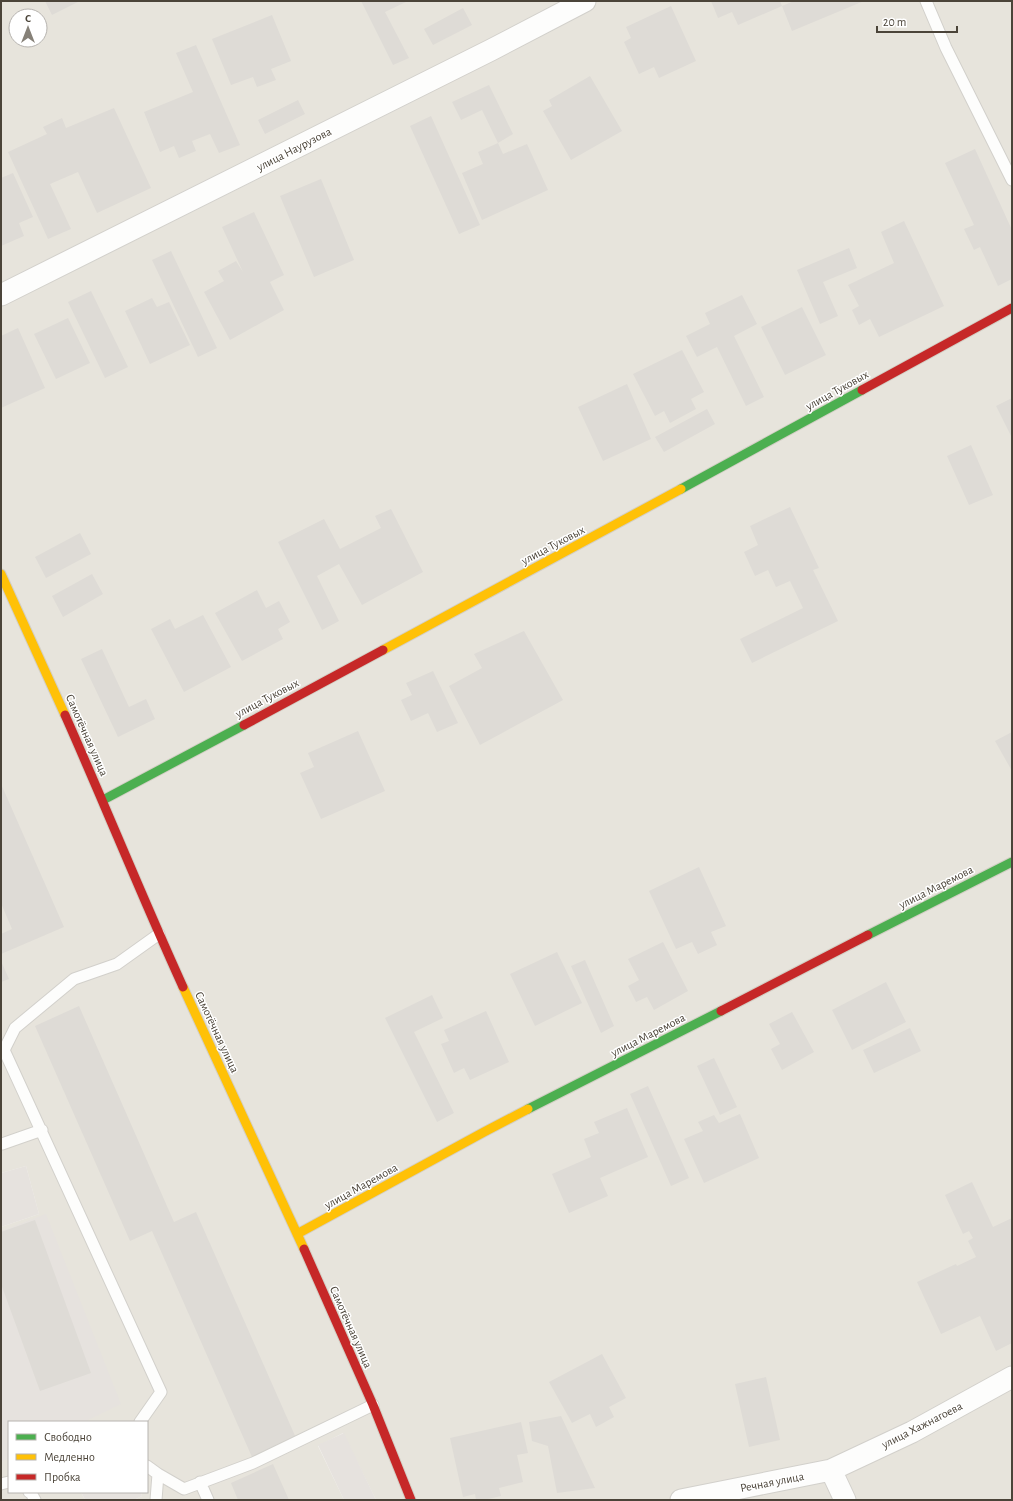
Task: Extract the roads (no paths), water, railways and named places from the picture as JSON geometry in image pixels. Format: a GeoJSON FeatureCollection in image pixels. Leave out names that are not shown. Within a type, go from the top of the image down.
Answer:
{"type":"FeatureCollection","features":[{"type":"Feature","properties":{"kind":"street","name":"улица Наурузова"},"geometry":{"type":"LineString","coordinates":[[1,295],[484,54],[585,1]]}},
{"type":"Feature","properties":{"kind":"street","name":"улица Туковых"},"geometry":{"type":"LineString","coordinates":[[103,800],[596,536],[1012,308]]}},
{"type":"Feature","properties":{"kind":"street","name":"Самотёчная улица"},"geometry":{"type":"LineString","coordinates":[[1,574],[103,800],[159,934],[297,1234],[373,1405],[411,1500]]}},
{"type":"Feature","properties":{"kind":"street","name":"улица Маремова"},"geometry":{"type":"LineString","coordinates":[[297,1234],[484,1132],[1012,862]]}},
{"type":"Feature","properties":{"kind":"street","name":"улица Хажнагоева"},"geometry":{"type":"LineString","coordinates":[[831,1470],[912,1432],[1012,1377]]}},
{"type":"Feature","properties":{"kind":"street","name":"Речная улица"},"geometry":{"type":"LineString","coordinates":[[681,1500],[831,1470]]}},
{"type":"Feature","properties":{"kind":"street"},"geometry":{"type":"LineString","coordinates":[[831,1470],[845,1500]]}},
{"type":"Feature","properties":{"kind":"lane"},"geometry":{"type":"LineString","coordinates":[[926,1],[946,48],[1012,180]]}},
{"type":"Feature","properties":{"kind":"lane"},"geometry":{"type":"LineString","coordinates":[[141,1421],[161,1392],[42,1130],[3,1051],[15,1028],[74,979],[117,964],[159,934]]}},
{"type":"Feature","properties":{"kind":"lane"},"geometry":{"type":"LineString","coordinates":[[1,1143],[42,1130]]}},
{"type":"Feature","properties":{"kind":"lane"},"geometry":{"type":"LineString","coordinates":[[148,1467],[184,1488],[253,1463],[373,1405]]}},
{"type":"Feature","properties":{"kind":"lane"},"geometry":{"type":"LineString","coordinates":[[156,1500],[158,1474]]}},
{"type":"Feature","properties":{"kind":"lane"},"geometry":{"type":"LineString","coordinates":[[200,1482],[208,1500]]}}]}
